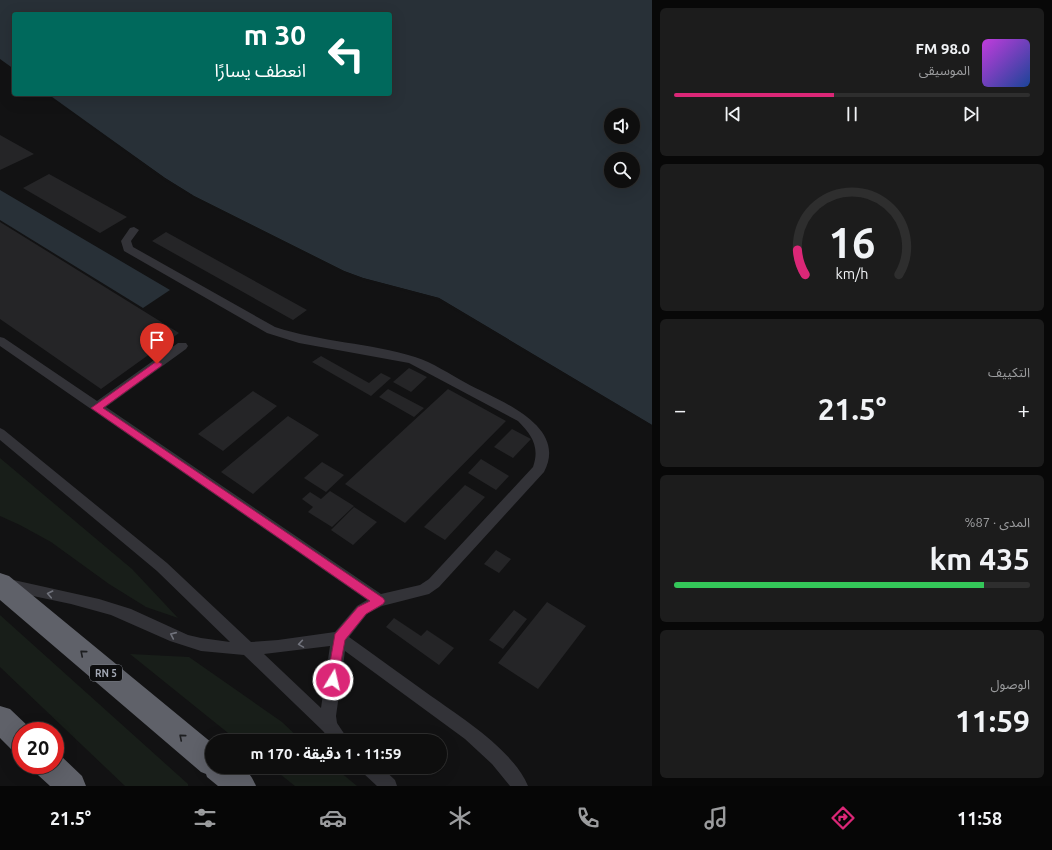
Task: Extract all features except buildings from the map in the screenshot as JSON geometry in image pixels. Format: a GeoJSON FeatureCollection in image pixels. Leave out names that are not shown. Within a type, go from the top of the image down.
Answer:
{"type":"FeatureCollection","features":[{"type":"Feature","properties":{"kind":"highway","name":"RN 5"},"geometry":{"type":"LineString","coordinates":[[0,584],[205,756]]}},
{"type":"Feature","properties":{"kind":"highway"},"geometry":{"type":"LineString","coordinates":[[0,719],[12,730]]}},
{"type":"Feature","properties":{"kind":"highway"},"geometry":{"type":"LineString","coordinates":[[58,774],[71,786]]}},
{"type":"Feature","properties":{"kind":"highway"},"geometry":{"type":"LineString","coordinates":[[226,774],[241,786]]}},
{"type":"Feature","properties":{"kind":"lane"},"geometry":{"type":"LineString","coordinates":[[134,230],[126,241],[128,248],[271,330],[299,339],[413,360],[522,418],[540,437],[543,449],[543,459],[539,469],[444,574],[424,590],[379,601],[362,610],[339,638],[328,708],[329,726]]}},
{"type":"Feature","properties":{"kind":"lane"},"geometry":{"type":"LineString","coordinates":[[0,341],[379,601]]}},
{"type":"Feature","properties":{"kind":"lane"},"geometry":{"type":"LineString","coordinates":[[96,408],[182,346]]}},
{"type":"Feature","properties":{"kind":"lane"},"geometry":{"type":"LineString","coordinates":[[0,433],[162,567],[251,650],[335,734]]}},
{"type":"Feature","properties":{"kind":"lane"},"geometry":{"type":"LineString","coordinates":[[0,584],[113,610],[179,638],[213,647],[251,650],[268,649],[339,638],[486,746],[508,769],[520,786]]}},
{"type":"Feature","properties":{"kind":"lane"},"geometry":{"type":"LineString","coordinates":[[376,774],[389,786]]}},
{"type":"Feature","properties":{"kind":"shaded area"},"geometry":{"type":"Polygon","coordinates":[[[0,0],[652,0],[652,425],[439,298],[363,278],[344,271],[194,196],[165,178],[51,96],[392,96],[392,12],[12,12],[12,68],[0,59],[0,0]]]}},
{"type":"Feature","properties":{"kind":"shaded area"},"geometry":{"type":"Polygon","coordinates":[[[0,190],[170,290],[143,308],[0,220],[0,190]]]}},
{"type":"Feature","properties":{"kind":"shaded area"},"geometry":{"type":"Polygon","coordinates":[[[0,458],[132,569],[178,618],[146,607],[109,584],[51,542],[0,516],[0,458]]]}},
{"type":"Feature","properties":{"kind":"shaded area"},"geometry":{"type":"Polygon","coordinates":[[[0,615],[188,784],[188,786],[125,786],[64,728],[64,722],[58,722],[0,667],[0,615]]]}},
{"type":"Feature","properties":{"kind":"shaded area"},"geometry":{"type":"Polygon","coordinates":[[[130,654],[189,657],[282,722],[295,734],[229,734],[130,654]]]}},
{"type":"Feature","properties":{"kind":"shaded area"},"geometry":{"type":"Polygon","coordinates":[[[280,774],[342,774],[357,786],[295,786],[280,774]]]}},
{"type":"Feature","properties":{"kind":"pier"},"geometry":{"type":"Polygon","coordinates":[[[49,96],[165,178],[194,196],[344,271],[363,278],[439,298],[652,425],[652,427],[438,300],[363,280],[344,273],[193,197],[164,180],[49,96]]]}},
{"type":"Feature","properties":{"kind":"route"},"geometry":{"type":"LineString","coordinates":[[157,364],[96,408],[379,601],[362,610],[339,638],[333,680]]}}]}
